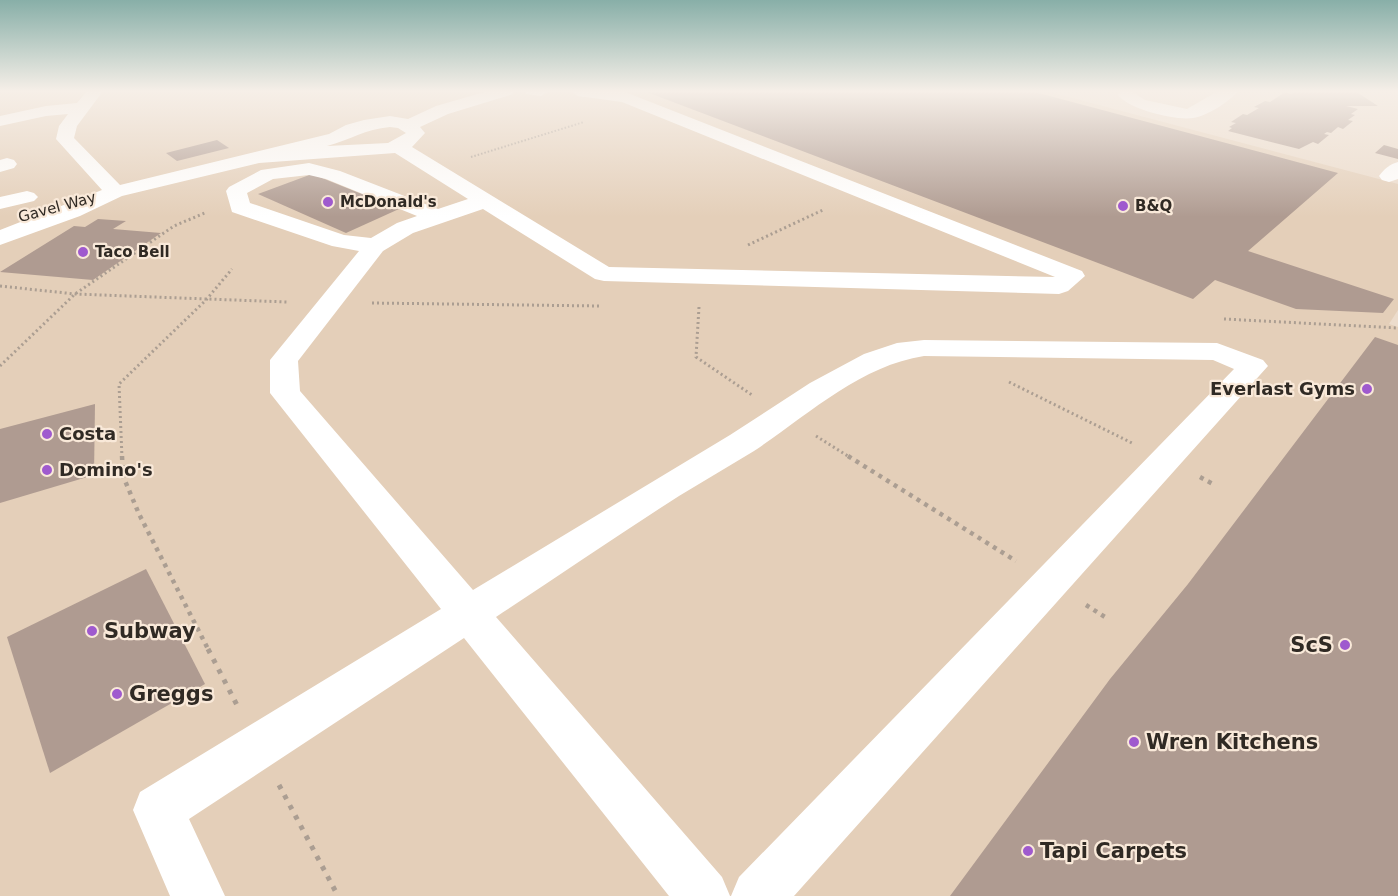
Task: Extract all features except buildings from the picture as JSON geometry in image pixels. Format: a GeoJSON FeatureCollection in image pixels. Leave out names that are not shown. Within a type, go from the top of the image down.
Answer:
{"type":"FeatureCollection","features":[{"type":"Feature","properties":{"kind":"street"},"geometry":{"type":"LineString","coordinates":[[65,133],[65,139],[115,192]]}},
{"type":"Feature","properties":{"kind":"street"},"geometry":{"type":"LineString","coordinates":[[341,144],[347,133]]}},
{"type":"Feature","properties":{"kind":"street"},"geometry":{"type":"LineString","coordinates":[[0,238],[72,212],[115,192],[260,157],[341,144],[365,151],[396,146],[413,138],[416,133]]}},
{"type":"Feature","properties":{"kind":"street"},"geometry":{"type":"LineString","coordinates":[[396,146],[604,274],[1059,286],[1073,276],[714,133]]}},
{"type":"Feature","properties":{"kind":"street"},"geometry":{"type":"LineString","coordinates":[[0,139],[20,135]]}},
{"type":"Feature","properties":{"kind":"street"},"geometry":{"type":"LineString","coordinates":[[375,246],[340,241],[240,207],[236,191],[268,174],[309,169],[436,216]]}},
{"type":"Feature","properties":{"kind":"street","name":"Gavel Way"},"geometry":{"type":"LineString","coordinates":[[0,223],[64,203],[115,192]]}},
{"type":"Feature","properties":{"kind":"street"},"geometry":{"type":"LineString","coordinates":[[0,204],[27,197]]}},
{"type":"Feature","properties":{"kind":"street"},"geometry":{"type":"LineString","coordinates":[[484,201],[405,228],[375,246],[284,360],[285,393],[703,896]]}},
{"type":"Feature","properties":{"kind":"street"},"geometry":{"type":"LineString","coordinates":[[198,896],[158,810],[666,488],[742,443],[821,390],[874,360],[924,348],[1217,352],[1253,366],[758,896]]}},
{"type":"Feature","properties":{"kind":"path"},"geometry":{"type":"LineString","coordinates":[[431,168],[547,133]]}},
{"type":"Feature","properties":{"kind":"path"},"geometry":{"type":"LineString","coordinates":[[0,366],[75,294],[174,226],[210,210]]}},
{"type":"Feature","properties":{"kind":"path"},"geometry":{"type":"LineString","coordinates":[[232,269],[206,300],[119,384],[123,476],[140,514],[338,896]]}},
{"type":"Feature","properties":{"kind":"path"},"geometry":{"type":"LineString","coordinates":[[1213,318],[1398,328]]}},
{"type":"Feature","properties":{"kind":"shaded area"},"geometry":{"type":"Polygon","coordinates":[[[0,133],[1204,133],[1398,184],[1398,310],[1389,324],[1398,327],[1398,896],[0,896],[0,133]]]}},
{"type":"Feature","properties":{"kind":"place","name":"McDonald's"},"geometry":{"type":"Point","coordinates":[328,202]}},
{"type":"Feature","properties":{"kind":"place","name":"B&Q"},"geometry":{"type":"Point","coordinates":[1123,206]}},
{"type":"Feature","properties":{"kind":"place","name":"Taco Bell"},"geometry":{"type":"Point","coordinates":[83,252]}},
{"type":"Feature","properties":{"kind":"place","name":"Everlast Gyms"},"geometry":{"type":"Point","coordinates":[1367,389]}},
{"type":"Feature","properties":{"kind":"place","name":"Costa"},"geometry":{"type":"Point","coordinates":[47,434]}},
{"type":"Feature","properties":{"kind":"place","name":"Domino's"},"geometry":{"type":"Point","coordinates":[47,470]}},
{"type":"Feature","properties":{"kind":"place","name":"Subway"},"geometry":{"type":"Point","coordinates":[92,631]}},
{"type":"Feature","properties":{"kind":"place","name":"ScS"},"geometry":{"type":"Point","coordinates":[1345,645]}},
{"type":"Feature","properties":{"kind":"place","name":"Greggs"},"geometry":{"type":"Point","coordinates":[117,694]}},
{"type":"Feature","properties":{"kind":"place","name":"Wren Kitchens"},"geometry":{"type":"Point","coordinates":[1134,742]}},
{"type":"Feature","properties":{"kind":"place","name":"Tapi Carpets"},"geometry":{"type":"Point","coordinates":[1028,851]}}]}
